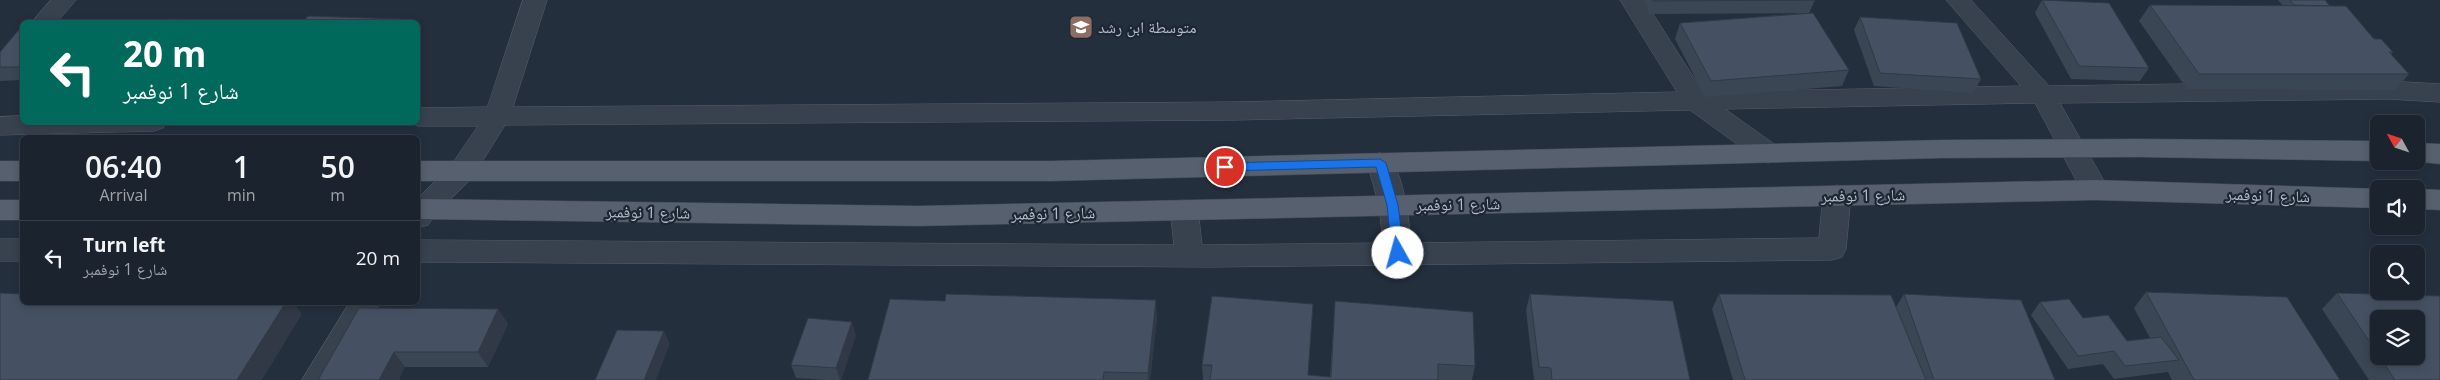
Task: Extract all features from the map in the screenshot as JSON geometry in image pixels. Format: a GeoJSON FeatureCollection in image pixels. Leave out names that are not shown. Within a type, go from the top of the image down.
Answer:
{"type":"FeatureCollection","features":[{"type":"Feature","properties":{"kind":"main road"},"geometry":{"type":"LineString","coordinates":[[420,171],[1051,171],[1942,148],[2370,152]]}},
{"type":"Feature","properties":{"kind":"main road"},"geometry":{"type":"LineString","coordinates":[[2425,153],[2440,154]]}},
{"type":"Feature","properties":{"kind":"main road"},"geometry":{"type":"LineString","coordinates":[[0,171],[20,171]]}},
{"type":"Feature","properties":{"kind":"main road","name":"شارع 1 نوفمبر"},"geometry":{"type":"LineString","coordinates":[[420,212],[918,216],[2095,190],[2370,198]]}},
{"type":"Feature","properties":{"kind":"main road"},"geometry":{"type":"LineString","coordinates":[[2425,199],[2440,200]]}},
{"type":"Feature","properties":{"kind":"main road"},"geometry":{"type":"LineString","coordinates":[[0,210],[20,210]]}},
{"type":"Feature","properties":{"kind":"street"},"geometry":{"type":"LineString","coordinates":[[46,20],[64,0]]}},
{"type":"Feature","properties":{"kind":"street"},"geometry":{"type":"LineString","coordinates":[[420,211],[462,171],[498,115],[535,0]]}},
{"type":"Feature","properties":{"kind":"street"},"geometry":{"type":"LineString","coordinates":[[1632,0],[1696,101],[1768,153]]}},
{"type":"Feature","properties":{"kind":"street"},"geometry":{"type":"LineString","coordinates":[[1958,0],[2043,95],[2074,148],[2095,190]]}},
{"type":"Feature","properties":{"kind":"street"},"geometry":{"type":"LineString","coordinates":[[420,117],[1224,111],[2388,90],[2440,93]]}},
{"type":"Feature","properties":{"kind":"street"},"geometry":{"type":"LineString","coordinates":[[0,126],[38,125]]}},
{"type":"Feature","properties":{"kind":"street"},"geometry":{"type":"LineString","coordinates":[[1380,163],[1393,205],[1398,253]]}},
{"type":"Feature","properties":{"kind":"street"},"geometry":{"type":"LineString","coordinates":[[420,251],[1189,255],[1832,249],[1837,195]]}},
{"type":"Feature","properties":{"kind":"street"},"geometry":{"type":"LineString","coordinates":[[1184,210],[1189,255]]}},
{"type":"Feature","properties":{"kind":"street"},"geometry":{"type":"LineString","coordinates":[[0,250],[20,250]]}},
{"type":"Feature","properties":{"kind":"street"},"geometry":{"type":"LineString","coordinates":[[318,380],[364,305]]}},
{"type":"Feature","properties":{"kind":"building"},"geometry":{"type":"Polygon","coordinates":[[[1653,0],[1815,0],[1653,1],[1653,0]]]}},
{"type":"Feature","properties":{"kind":"building"},"geometry":{"type":"Polygon","coordinates":[[[2042,0],[2109,3],[2149,68],[2079,66],[2042,0]]]}},
{"type":"Feature","properties":{"kind":"building"},"geometry":{"type":"Polygon","coordinates":[[[2290,0],[2325,0],[2330,6],[2294,5],[2290,0]]]}},
{"type":"Feature","properties":{"kind":"building"},"geometry":{"type":"Polygon","coordinates":[[[2150,5],[2346,6],[2374,39],[2381,39],[2393,52],[2389,52],[2409,74],[2199,74],[2150,5]]]}},
{"type":"Feature","properties":{"kind":"building"},"geometry":{"type":"Polygon","coordinates":[[[1813,13],[1849,70],[1711,81],[1680,23],[1813,13]]]}},
{"type":"Feature","properties":{"kind":"building"},"geometry":{"type":"Polygon","coordinates":[[[308,16],[401,19],[400,20],[305,20],[308,16]]]}},
{"type":"Feature","properties":{"kind":"building"},"geometry":{"type":"Polygon","coordinates":[[[1860,17],[1957,23],[1981,79],[1880,73],[1860,17]]]}},
{"type":"Feature","properties":{"kind":"building"},"geometry":{"type":"Polygon","coordinates":[[[169,19],[253,20],[168,20],[169,19]]]}},
{"type":"Feature","properties":{"kind":"building"},"geometry":{"type":"Polygon","coordinates":[[[20,28],[20,67],[0,67],[0,52],[20,28]]]}},
{"type":"Feature","properties":{"kind":"building"},"geometry":{"type":"Polygon","coordinates":[[[2146,292],[2287,297],[2340,380],[2194,380],[2146,292]]]}},
{"type":"Feature","properties":{"kind":"building"},"geometry":{"type":"Polygon","coordinates":[[[0,293],[20,294],[20,305],[284,305],[237,380],[0,380],[0,293]]]}},
{"type":"Feature","properties":{"kind":"building"},"geometry":{"type":"Polygon","coordinates":[[[2337,293],[2370,294],[2370,300],[2425,300],[2425,296],[2440,296],[2440,380],[2395,380],[2385,365],[2425,365],[2425,310],[2370,310],[2370,342],[2337,293]]]}},
{"type":"Feature","properties":{"kind":"building"},"geometry":{"type":"Polygon","coordinates":[[[946,294],[1156,300],[1148,373],[1104,372],[1103,380],[868,380],[890,299],[945,301],[946,294]]]}},
{"type":"Feature","properties":{"kind":"building"},"geometry":{"type":"Polygon","coordinates":[[[1530,294],[1673,301],[1690,380],[1552,380],[1551,368],[1539,367],[1530,294]]]}},
{"type":"Feature","properties":{"kind":"building"},"geometry":{"type":"Polygon","coordinates":[[[1719,294],[1891,295],[1926,380],[1745,380],[1719,294]]]}},
{"type":"Feature","properties":{"kind":"building"},"geometry":{"type":"Polygon","coordinates":[[[1904,294],[2021,300],[2055,380],[1934,380],[1904,294]]]}},
{"type":"Feature","properties":{"kind":"building"},"geometry":{"type":"Polygon","coordinates":[[[1212,296],[1313,304],[1308,375],[1331,377],[1335,301],[1473,312],[1475,366],[1438,364],[1438,380],[1210,380],[1212,365],[1202,365],[1212,296]]]}},
{"type":"Feature","properties":{"kind":"building"},"geometry":{"type":"Polygon","coordinates":[[[2069,299],[2083,318],[2108,315],[2127,341],[2161,337],[2179,360],[2125,366],[2114,351],[2078,356],[2040,302],[2069,299]]]}},
{"type":"Feature","properties":{"kind":"building"},"geometry":{"type":"Polygon","coordinates":[[[359,308],[498,309],[478,352],[394,352],[379,380],[318,380],[359,308]]]}},
{"type":"Feature","properties":{"kind":"building"},"geometry":{"type":"Polygon","coordinates":[[[808,318],[852,322],[836,368],[791,365],[808,318]]]}},
{"type":"Feature","properties":{"kind":"building"},"geometry":{"type":"Polygon","coordinates":[[[617,330],[664,331],[644,380],[595,380],[617,330]]]}},
{"type":"Feature","properties":{"kind":"place","name":"متوسطة ابن رشد"},"geometry":{"type":"Point","coordinates":[1081,27]}},
{"type":"Feature","properties":{"kind":"route"},"geometry":{"type":"LineString","coordinates":[[1225,167],[1380,163],[1393,205],[1398,253]]}}]}
